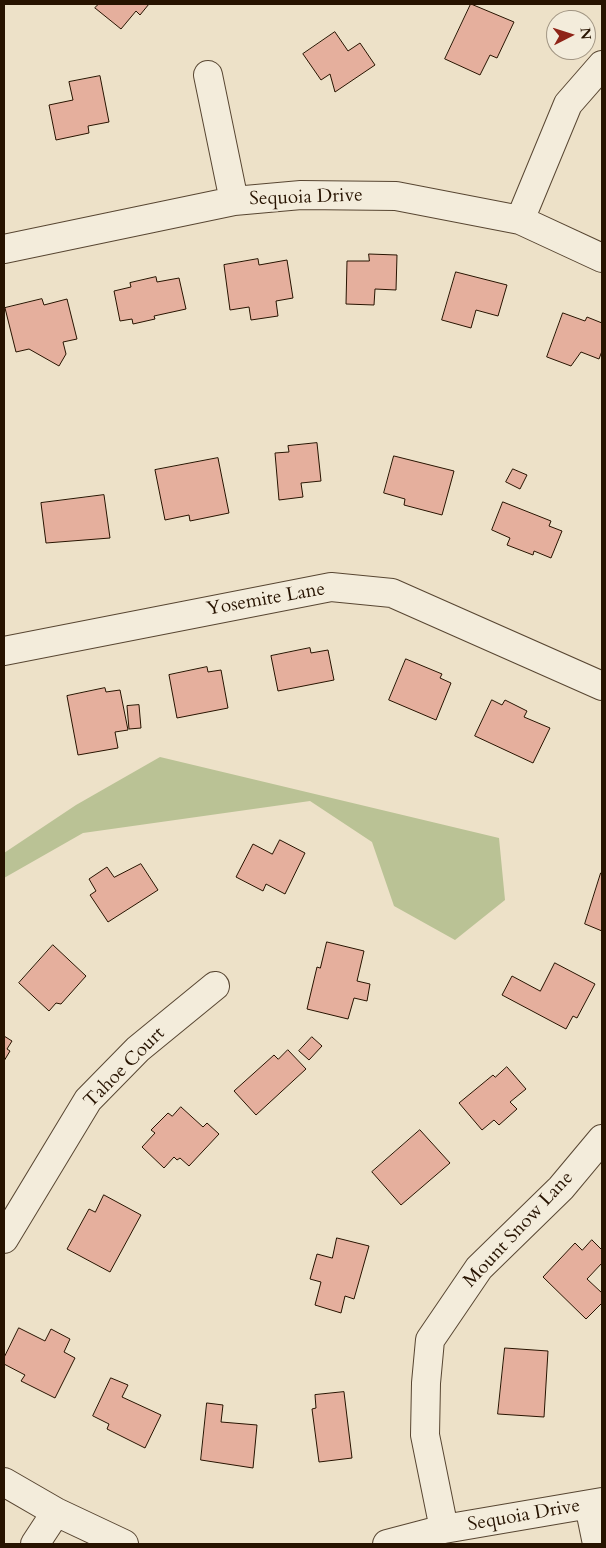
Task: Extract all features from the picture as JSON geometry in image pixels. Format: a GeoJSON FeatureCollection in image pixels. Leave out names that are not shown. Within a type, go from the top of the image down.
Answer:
{"type":"FeatureCollection","features":[{"type":"Feature","properties":{"kind":"street"},"geometry":{"type":"LineString","coordinates":[[520,220],[568,104],[602,65]]}},
{"type":"Feature","properties":{"kind":"street"},"geometry":{"type":"LineString","coordinates":[[208,75],[234,201]]}},
{"type":"Feature","properties":{"kind":"street","name":"Sequoia Drive"},"geometry":{"type":"LineString","coordinates":[[4,249],[234,201],[301,195],[396,196],[520,220],[602,258]]}},
{"type":"Feature","properties":{"kind":"street","name":"Yosemite Lane"},"geometry":{"type":"LineString","coordinates":[[4,651],[331,587],[392,593],[602,686]]}},
{"type":"Feature","properties":{"kind":"street","name":"Tahoe Court"},"geometry":{"type":"LineString","coordinates":[[4,1239],[88,1100],[138,1049],[215,986]]}},
{"type":"Feature","properties":{"kind":"street","name":"Mount Snow Lane"},"geometry":{"type":"LineString","coordinates":[[444,1529],[425,1435],[426,1383],[430,1340],[479,1268],[561,1188],[602,1139]]}},
{"type":"Feature","properties":{"kind":"street"},"geometry":{"type":"LineString","coordinates":[[4,1482],[56,1512],[124,1544]]}},
{"type":"Feature","properties":{"kind":"street"},"geometry":{"type":"LineString","coordinates":[[596,1504],[597,1544]]}},
{"type":"Feature","properties":{"kind":"street","name":"Sequoia Drive"},"geometry":{"type":"LineString","coordinates":[[387,1544],[444,1529],[596,1504]]}},
{"type":"Feature","properties":{"kind":"street"},"geometry":{"type":"LineString","coordinates":[[35,1544],[56,1512]]}},
{"type":"Feature","properties":{"kind":"green space"},"geometry":{"type":"Polygon","coordinates":[[[160,757],[499,838],[505,900],[455,940],[394,906],[372,842],[310,801],[83,833],[4,878],[4,853],[76,805],[160,757]]]}},
{"type":"Feature","properties":{"kind":"building"},"geometry":{"type":"Polygon","coordinates":[[[99,4],[149,4],[140,15],[136,11],[121,29],[95,8],[99,4]]]}},
{"type":"Feature","properties":{"kind":"building"},"geometry":{"type":"Polygon","coordinates":[[[471,4],[514,22],[497,58],[490,55],[480,75],[445,59],[471,4]]]}},
{"type":"Feature","properties":{"kind":"building"},"geometry":{"type":"Polygon","coordinates":[[[335,32],[348,51],[360,43],[375,65],[335,92],[330,74],[321,80],[303,54],[335,32]]]}},
{"type":"Feature","properties":{"kind":"building"},"geometry":{"type":"Polygon","coordinates":[[[100,76],[109,122],[88,126],[89,133],[56,140],[49,105],[73,100],[69,82],[100,76]]]}},
{"type":"Feature","properties":{"kind":"building"},"geometry":{"type":"Polygon","coordinates":[[[369,254],[397,255],[396,290],[375,289],[374,305],[346,304],[347,261],[369,261],[369,254]]]}},
{"type":"Feature","properties":{"kind":"building"},"geometry":{"type":"Polygon","coordinates":[[[258,259],[259,265],[287,260],[293,298],[276,301],[278,316],[251,320],[249,307],[230,310],[224,265],[258,259]]]}},
{"type":"Feature","properties":{"kind":"building"},"geometry":{"type":"Polygon","coordinates":[[[456,272],[507,285],[498,316],[476,310],[471,328],[442,320],[456,272]]]}},
{"type":"Feature","properties":{"kind":"building"},"geometry":{"type":"Polygon","coordinates":[[[156,277],[157,282],[179,278],[186,309],[154,316],[155,319],[133,324],[132,319],[120,321],[114,291],[131,287],[130,283],[156,277]]]}},
{"type":"Feature","properties":{"kind":"building"},"geometry":{"type":"Polygon","coordinates":[[[42,299],[44,305],[67,299],[77,339],[63,342],[66,354],[59,366],[29,349],[16,352],[5,308],[42,299]]]}},
{"type":"Feature","properties":{"kind":"building"},"geometry":{"type":"Polygon","coordinates":[[[563,313],[585,321],[587,317],[602,323],[602,351],[599,359],[581,352],[571,366],[547,357],[563,313]]]}},
{"type":"Feature","properties":{"kind":"building"},"geometry":{"type":"Polygon","coordinates":[[[317,443],[321,481],[301,483],[303,497],[279,500],[275,453],[289,452],[288,446],[317,443]]]}},
{"type":"Feature","properties":{"kind":"building"},"geometry":{"type":"Polygon","coordinates":[[[394,456],[454,471],[442,515],[404,505],[405,499],[384,493],[394,456]]]}},
{"type":"Feature","properties":{"kind":"building"},"geometry":{"type":"Polygon","coordinates":[[[218,458],[229,513],[190,521],[189,515],[165,520],[155,470],[218,458]]]}},
{"type":"Feature","properties":{"kind":"building"},"geometry":{"type":"Polygon","coordinates":[[[513,469],[527,475],[520,489],[506,482],[513,469]]]}},
{"type":"Feature","properties":{"kind":"building"},"geometry":{"type":"Polygon","coordinates":[[[104,495],[110,538],[46,543],[41,503],[104,495]]]}},
{"type":"Feature","properties":{"kind":"building"},"geometry":{"type":"Polygon","coordinates":[[[503,502],[551,521],[549,526],[562,531],[551,558],[534,551],[533,555],[507,545],[510,538],[492,530],[503,502]]]}},
{"type":"Feature","properties":{"kind":"building"},"geometry":{"type":"Polygon","coordinates":[[[310,648],[311,653],[328,650],[334,680],[278,691],[271,656],[310,648]]]}},
{"type":"Feature","properties":{"kind":"building"},"geometry":{"type":"Polygon","coordinates":[[[406,659],[442,674],[440,678],[451,683],[436,720],[389,700],[406,659]]]}},
{"type":"Feature","properties":{"kind":"building"},"geometry":{"type":"Polygon","coordinates":[[[207,667],[208,672],[221,670],[228,708],[177,718],[169,675],[207,667]]]}},
{"type":"Feature","properties":{"kind":"building"},"geometry":{"type":"Polygon","coordinates":[[[105,688],[106,692],[120,690],[128,730],[115,732],[118,748],[78,755],[67,696],[105,688]]]}},
{"type":"Feature","properties":{"kind":"building"},"geometry":{"type":"Polygon","coordinates":[[[492,700],[502,705],[505,700],[527,711],[524,717],[550,728],[533,763],[475,736],[492,700]]]}},
{"type":"Feature","properties":{"kind":"building"},"geometry":{"type":"Polygon","coordinates":[[[139,705],[141,728],[129,729],[127,706],[139,705]]]}},
{"type":"Feature","properties":{"kind":"building"},"geometry":{"type":"Polygon","coordinates":[[[280,840],[305,853],[285,894],[266,884],[263,891],[236,877],[253,844],[272,854],[280,840]]]}},
{"type":"Feature","properties":{"kind":"building"},"geometry":{"type":"Polygon","coordinates":[[[141,864],[158,890],[108,922],[90,895],[96,891],[89,879],[107,867],[114,877],[141,864]]]}},
{"type":"Feature","properties":{"kind":"building"},"geometry":{"type":"Polygon","coordinates":[[[602,873],[602,931],[585,924],[602,873]]]}},
{"type":"Feature","properties":{"kind":"building"},"geometry":{"type":"Polygon","coordinates":[[[327,942],[364,951],[357,981],[370,984],[367,1001],[354,998],[348,1019],[307,1009],[317,967],[320,968],[327,942]]]}},
{"type":"Feature","properties":{"kind":"building"},"geometry":{"type":"Polygon","coordinates":[[[53,945],[86,976],[61,1004],[56,1003],[49,1011],[19,983],[53,945]]]}},
{"type":"Feature","properties":{"kind":"building"},"geometry":{"type":"Polygon","coordinates":[[[555,963],[595,984],[577,1018],[573,1016],[566,1029],[502,995],[512,976],[540,991],[555,963]]]}},
{"type":"Feature","properties":{"kind":"building"},"geometry":{"type":"Polygon","coordinates":[[[4,1036],[12,1041],[7,1049],[10,1051],[4,1061],[4,1036]]]}},
{"type":"Feature","properties":{"kind":"building"},"geometry":{"type":"Polygon","coordinates":[[[312,1037],[322,1046],[309,1060],[299,1051],[312,1037]]]}},
{"type":"Feature","properties":{"kind":"building"},"geometry":{"type":"Polygon","coordinates":[[[288,1050],[306,1069],[256,1115],[234,1091],[274,1055],[278,1059],[288,1050]]]}},
{"type":"Feature","properties":{"kind":"building"},"geometry":{"type":"Polygon","coordinates":[[[507,1067],[526,1089],[510,1102],[517,1109],[499,1125],[494,1120],[482,1130],[459,1103],[493,1075],[495,1077],[507,1067]]]}},
{"type":"Feature","properties":{"kind":"building"},"geometry":{"type":"Polygon","coordinates":[[[181,1107],[203,1127],[207,1123],[219,1134],[189,1166],[180,1158],[177,1160],[174,1157],[164,1168],[142,1147],[155,1133],[151,1130],[168,1113],[172,1116],[181,1107]]]}},
{"type":"Feature","properties":{"kind":"building"},"geometry":{"type":"Polygon","coordinates":[[[420,1130],[450,1163],[401,1205],[372,1172],[420,1130]]]}},
{"type":"Feature","properties":{"kind":"building"},"geometry":{"type":"Polygon","coordinates":[[[104,1195],[141,1215],[110,1272],[67,1249],[89,1209],[95,1212],[104,1195]]]}},
{"type":"Feature","properties":{"kind":"building"},"geometry":{"type":"Polygon","coordinates":[[[337,1238],[369,1246],[354,1299],[345,1296],[341,1313],[315,1305],[321,1282],[310,1279],[317,1254],[332,1258],[337,1238]]]}},
{"type":"Feature","properties":{"kind":"building"},"geometry":{"type":"Polygon","coordinates":[[[592,1240],[602,1250],[602,1263],[587,1279],[602,1293],[602,1303],[586,1319],[543,1277],[575,1243],[582,1250],[592,1240]]]}},
{"type":"Feature","properties":{"kind":"building"},"geometry":{"type":"Polygon","coordinates":[[[19,1328],[45,1341],[51,1329],[70,1339],[64,1352],[75,1358],[55,1398],[21,1381],[25,1375],[4,1364],[4,1358],[19,1328]]]}},
{"type":"Feature","properties":{"kind":"building"},"geometry":{"type":"Polygon","coordinates":[[[505,1348],[548,1351],[544,1417],[498,1414],[505,1348]]]}},
{"type":"Feature","properties":{"kind":"building"},"geometry":{"type":"Polygon","coordinates":[[[111,1378],[128,1385],[122,1397],[161,1415],[145,1448],[107,1429],[109,1424],[93,1416],[111,1378]]]}},
{"type":"Feature","properties":{"kind":"building"},"geometry":{"type":"Polygon","coordinates":[[[344,1392],[352,1458],[319,1462],[312,1409],[316,1408],[315,1395],[344,1392]]]}},
{"type":"Feature","properties":{"kind":"building"},"geometry":{"type":"Polygon","coordinates":[[[207,1403],[223,1405],[221,1422],[257,1425],[253,1468],[201,1460],[207,1403]]]}}]}
